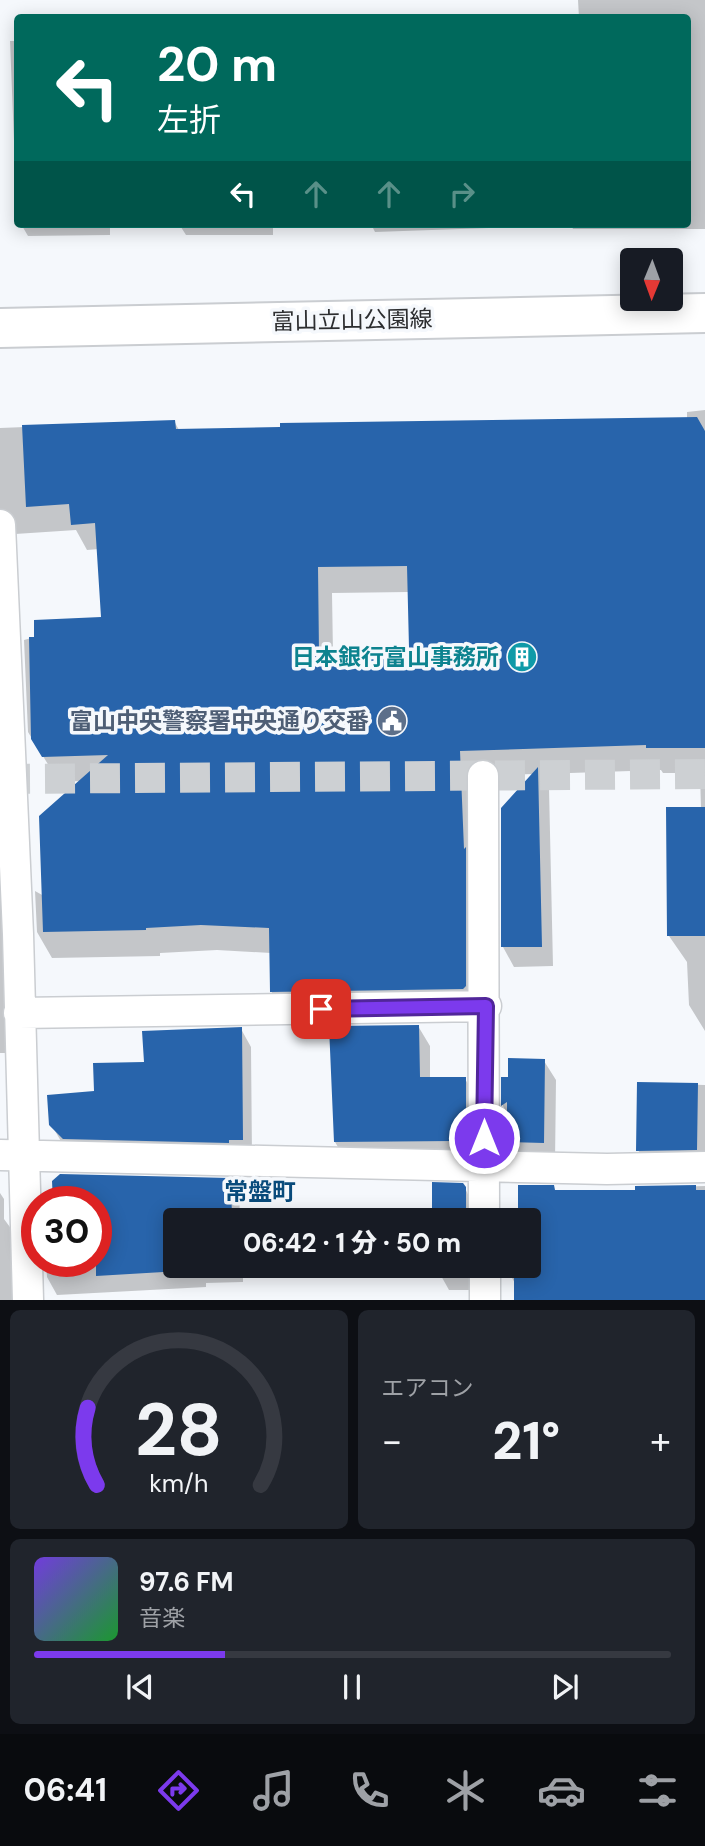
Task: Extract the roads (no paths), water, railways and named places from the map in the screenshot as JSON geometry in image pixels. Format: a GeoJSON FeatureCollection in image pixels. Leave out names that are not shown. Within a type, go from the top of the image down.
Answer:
{"type":"FeatureCollection","features":[{"type":"Feature","properties":{"kind":"main road","name":"富山立山公園線"},"geometry":{"type":"LineString","coordinates":[[0,328],[705,313]]}},
{"type":"Feature","properties":{"kind":"street"},"geometry":{"type":"LineString","coordinates":[[0,525],[19,1013],[11,1154],[28,1300]]}},
{"type":"Feature","properties":{"kind":"street"},"geometry":{"type":"LineString","coordinates":[[483,776],[486,1006],[484,1208]]}},
{"type":"Feature","properties":{"kind":"street"},"geometry":{"type":"LineString","coordinates":[[19,1013],[486,1006]]}},
{"type":"Feature","properties":{"kind":"street"},"geometry":{"type":"LineString","coordinates":[[11,1154],[607,1169],[705,1167]]}},
{"type":"Feature","properties":{"kind":"street"},"geometry":{"type":"LineString","coordinates":[[485,1278],[485,1300]]}},
{"type":"Feature","properties":{"kind":"tunnel"},"geometry":{"type":"LineString","coordinates":[[0,779],[705,774]]}},
{"type":"Feature","properties":{"kind":"place","name":"日本銀行富山事務所"},"geometry":{"type":"Point","coordinates":[522,657]}},
{"type":"Feature","properties":{"kind":"place","name":"富山中央警察署中央通り交番"},"geometry":{"type":"Point","coordinates":[392,721]}},
{"type":"Feature","properties":{"kind":"district","name":"常盤町"},"geometry":{"type":"Point","coordinates":[260,1192]}}]}
